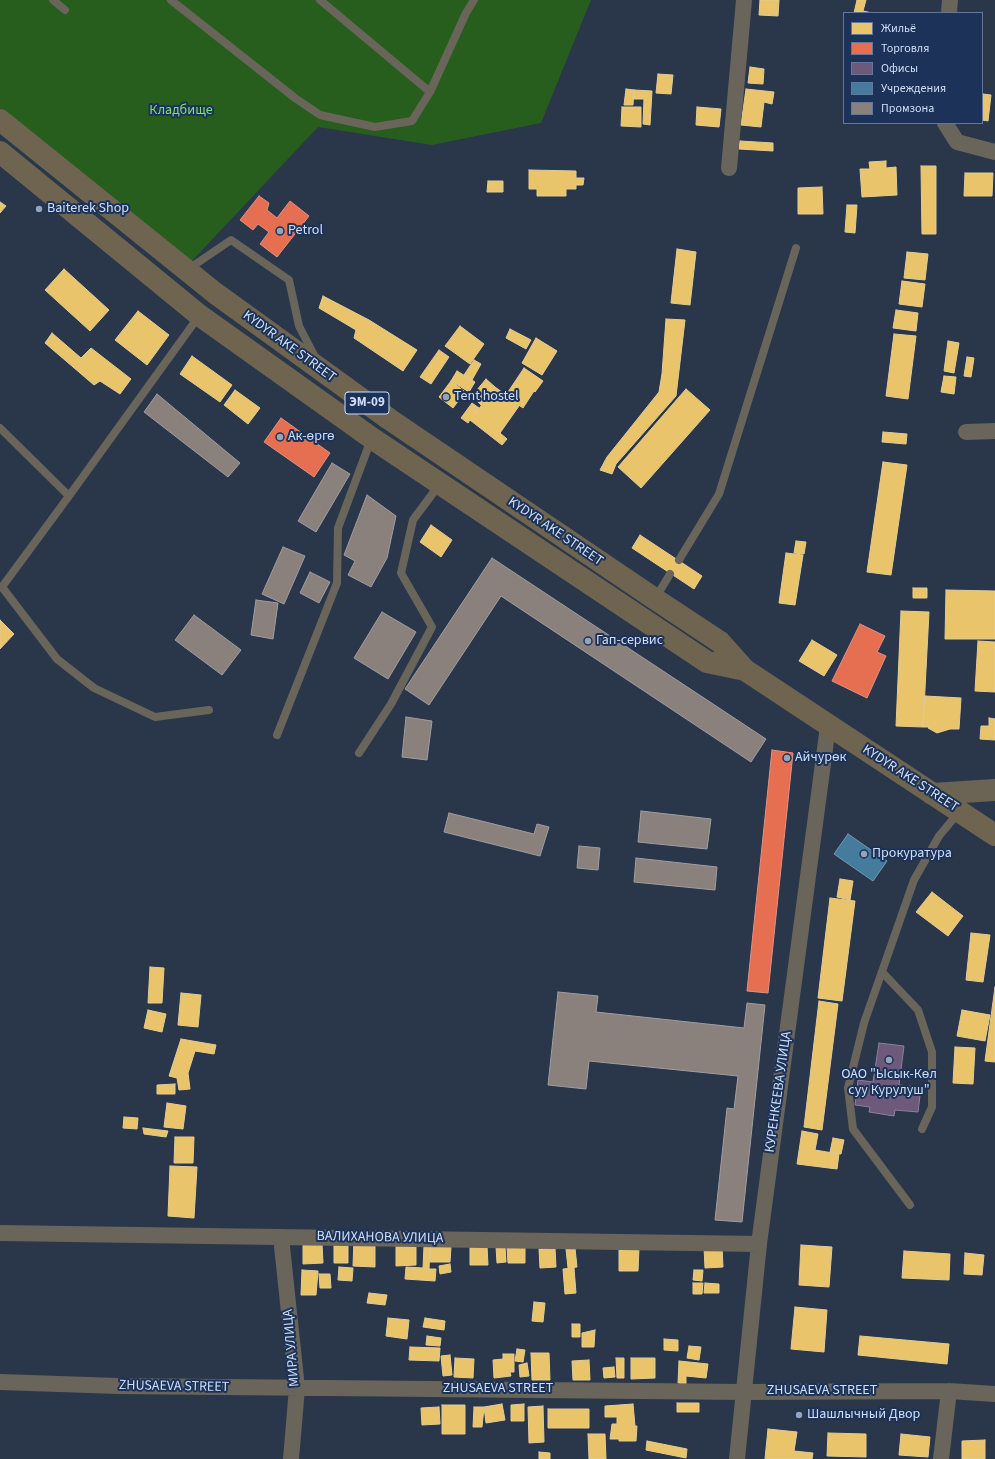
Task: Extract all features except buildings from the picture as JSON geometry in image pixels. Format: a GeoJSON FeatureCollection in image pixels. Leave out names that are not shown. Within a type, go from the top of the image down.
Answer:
{"type":"FeatureCollection","features":[{"type":"Feature","properties":{"kind":"highway","name":"KYDYR AKE STREET"},"geometry":{"type":"LineString","coordinates":[[0,120],[215,293],[388,419],[655,600],[720,642],[745,670],[995,835]]}},
{"type":"Feature","properties":{"kind":"highway","name":"KYDYR AKE STREET"},"geometry":{"type":"LineString","coordinates":[[0,152],[199,315],[373,440],[707,662],[745,670]]}},
{"type":"Feature","properties":{"kind":"highway"},"geometry":{"type":"LineString","coordinates":[[170,290],[186,270]]}},
{"type":"Feature","properties":{"kind":"highway"},"geometry":{"type":"LineString","coordinates":[[199,315],[215,293]]}},
{"type":"Feature","properties":{"kind":"highway"},"geometry":{"type":"LineString","coordinates":[[373,440],[388,419]]}},
{"type":"Feature","properties":{"kind":"main road"},"geometry":{"type":"LineString","coordinates":[[932,794],[995,790]]}},
{"type":"Feature","properties":{"kind":"street"},"geometry":{"type":"LineString","coordinates":[[729,168],[744,0]]}},
{"type":"Feature","properties":{"kind":"street"},"geometry":{"type":"LineString","coordinates":[[949,12],[950,0]]}},
{"type":"Feature","properties":{"kind":"street"},"geometry":{"type":"LineString","coordinates":[[946,124],[957,142],[995,152]]}},
{"type":"Feature","properties":{"kind":"street"},"geometry":{"type":"LineString","coordinates":[[966,432],[995,431]]}},
{"type":"Feature","properties":{"kind":"street","name":"КУРЕНКЕЕВА УЛИЦА"},"geometry":{"type":"LineString","coordinates":[[737,1459],[759,1244],[828,726]]}},
{"type":"Feature","properties":{"kind":"street","name":"ВАЛИХАНОВА УЛИЦА"},"geometry":{"type":"LineString","coordinates":[[0,1233],[759,1244]]}},
{"type":"Feature","properties":{"kind":"street","name":"МИРА УЛИЦА"},"geometry":{"type":"LineString","coordinates":[[281,1237],[297,1388],[291,1459]]}},
{"type":"Feature","properties":{"kind":"street","name":"ZHUSAEVA STREET"},"geometry":{"type":"LineString","coordinates":[[0,1382],[118,1386],[743,1392],[949,1391],[995,1394]]}},
{"type":"Feature","properties":{"kind":"street"},"geometry":{"type":"LineString","coordinates":[[941,1459],[949,1391]]}},
{"type":"Feature","properties":{"kind":"lane"},"geometry":{"type":"LineString","coordinates":[[53,0],[65,10]]}},
{"type":"Feature","properties":{"kind":"lane"},"geometry":{"type":"LineString","coordinates":[[171,0],[295,98],[320,114],[374,127],[412,121],[430,92],[466,13],[474,0]]}},
{"type":"Feature","properties":{"kind":"lane"},"geometry":{"type":"LineString","coordinates":[[320,0],[430,92]]}},
{"type":"Feature","properties":{"kind":"lane"},"geometry":{"type":"LineString","coordinates":[[186,270],[231,240],[289,280],[299,326],[322,370]]}},
{"type":"Feature","properties":{"kind":"lane"},"geometry":{"type":"LineString","coordinates":[[679,560],[719,494],[796,248]]}},
{"type":"Feature","properties":{"kind":"lane"},"geometry":{"type":"LineString","coordinates":[[199,315],[2,587],[57,659],[94,688],[155,717],[209,710]]}},
{"type":"Feature","properties":{"kind":"lane"},"geometry":{"type":"LineString","coordinates":[[2,432],[69,496]]}},
{"type":"Feature","properties":{"kind":"lane"},"geometry":{"type":"LineString","coordinates":[[277,735],[337,583],[338,528],[373,440]]}},
{"type":"Feature","properties":{"kind":"lane"},"geometry":{"type":"LineString","coordinates":[[359,753],[391,704],[432,626],[401,573],[413,520],[440,484]]}},
{"type":"Feature","properties":{"kind":"lane"},"geometry":{"type":"LineString","coordinates":[[655,600],[670,574]]}},
{"type":"Feature","properties":{"kind":"lane"},"geometry":{"type":"LineString","coordinates":[[910,1205],[853,1129],[848,1088],[864,1023],[914,880],[939,836],[959,812]]}},
{"type":"Feature","properties":{"kind":"lane"},"geometry":{"type":"LineString","coordinates":[[882,972],[918,1010],[932,1052],[932,1107],[922,1129]]}},
{"type":"Feature","properties":{"kind":"green space","name":"Кладбище"},"geometry":{"type":"Polygon","coordinates":[[[0,0],[591,0],[541,123],[432,145],[318,127],[191,262],[0,108],[0,0]]]}},
{"type":"Feature","properties":{"kind":"place","name":"Baiterek Shop"},"geometry":{"type":"Point","coordinates":[39,209]}},
{"type":"Feature","properties":{"kind":"place","name":"Petrol"},"geometry":{"type":"Point","coordinates":[280,231]}},
{"type":"Feature","properties":{"kind":"place","name":"Tent hostel"},"geometry":{"type":"Point","coordinates":[446,397]}},
{"type":"Feature","properties":{"kind":"place","name":"Ак-өргө"},"geometry":{"type":"Point","coordinates":[280,437]}},
{"type":"Feature","properties":{"kind":"place","name":"Гап-сервис"},"geometry":{"type":"Point","coordinates":[588,641]}},
{"type":"Feature","properties":{"kind":"place","name":"Айчурөк"},"geometry":{"type":"Point","coordinates":[787,758]}},
{"type":"Feature","properties":{"kind":"place","name":"Прокуратура"},"geometry":{"type":"Point","coordinates":[864,854]}},
{"type":"Feature","properties":{"kind":"place","name":"ОАО \"Ысык-Көл суу Курулуш\""},"geometry":{"type":"Point","coordinates":[889,1060]}},
{"type":"Feature","properties":{"kind":"place","name":"Шашлычный Двор"},"geometry":{"type":"Point","coordinates":[799,1415]}}]}
